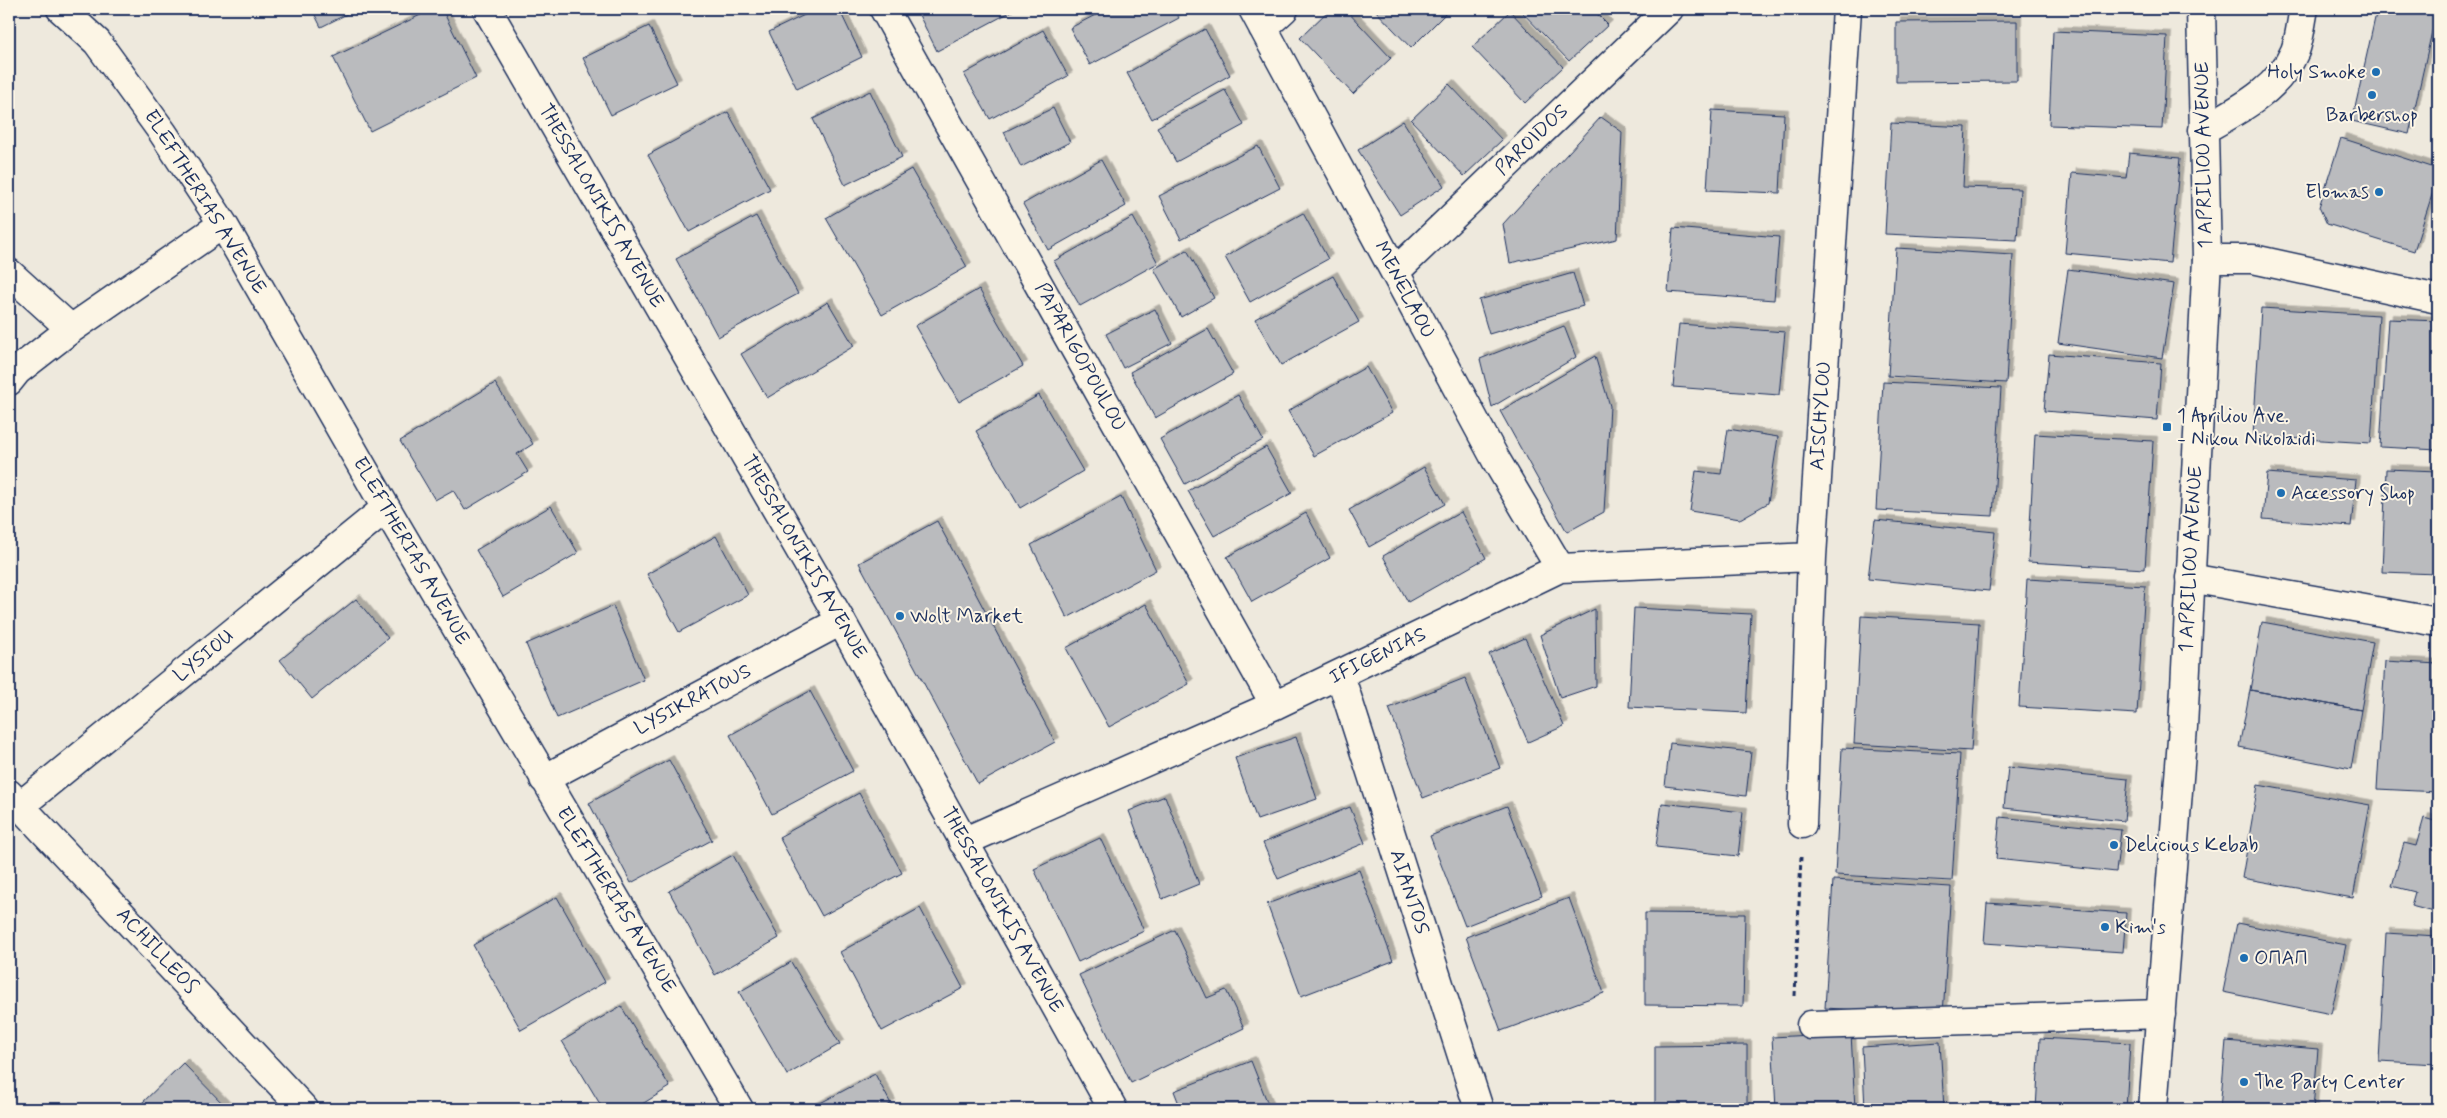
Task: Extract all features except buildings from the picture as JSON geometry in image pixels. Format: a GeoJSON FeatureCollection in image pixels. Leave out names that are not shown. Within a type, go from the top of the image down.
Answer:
{"type":"FeatureCollection","features":[{"type":"Feature","properties":{"kind":"street","name":"ELEFTHERIAS AVENUE"},"geometry":{"type":"LineString","coordinates":[[61,9],[97,42],[163,134],[223,224],[544,779],[739,1109]]}},
{"type":"Feature","properties":{"kind":"street","name":"THESSALONIKIS AVENUE"},"geometry":{"type":"LineString","coordinates":[[486,9],[841,621],[1113,1109]]}},
{"type":"Feature","properties":{"kind":"street","name":"PAPARIGOPOULOU"},"geometry":{"type":"LineString","coordinates":[[884,9],[1276,705]]}},
{"type":"Feature","properties":{"kind":"street"},"geometry":{"type":"LineString","coordinates":[[1258,18],[1284,9]]}},
{"type":"Feature","properties":{"kind":"street","name":"PAROIDOS"},"geometry":{"type":"LineString","coordinates":[[1395,272],[1670,9]]}},
{"type":"Feature","properties":{"kind":"street","name":"AISCHYLOU"},"geometry":{"type":"LineString","coordinates":[[1802,824],[1812,557],[1847,9]]}},
{"type":"Feature","properties":{"kind":"street","name":"1 APRILIOU AVENUE"},"geometry":{"type":"LineString","coordinates":[[2153,1109],[2183,727],[2207,259],[2201,9]]}},
{"type":"Feature","properties":{"kind":"street"},"geometry":{"type":"LineString","coordinates":[[2203,130],[2252,102],[2278,79],[2295,50],[2304,9]]}},
{"type":"Feature","properties":{"kind":"street","name":"MENELAOU"},"geometry":{"type":"LineString","coordinates":[[1258,18],[1496,460],[1560,568]]}},
{"type":"Feature","properties":{"kind":"street"},"geometry":{"type":"LineString","coordinates":[[9,382],[17,371],[71,328],[223,224]]}},
{"type":"Feature","properties":{"kind":"street"},"geometry":{"type":"LineString","coordinates":[[2207,259],[2253,259],[2438,299]]}},
{"type":"Feature","properties":{"kind":"street"},"geometry":{"type":"LineString","coordinates":[[9,273],[71,328]]}},
{"type":"Feature","properties":{"kind":"street","name":"LYSIOU"},"geometry":{"type":"LineString","coordinates":[[15,800],[386,508]]}},
{"type":"Feature","properties":{"kind":"street","name":"IFIGENIAS"},"geometry":{"type":"LineString","coordinates":[[964,842],[1276,705],[1560,568],[1812,557]]}},
{"type":"Feature","properties":{"kind":"street"},"geometry":{"type":"LineString","coordinates":[[2190,578],[2438,622]]}},
{"type":"Feature","properties":{"kind":"street","name":"LYSIKRATOUS"},"geometry":{"type":"LineString","coordinates":[[544,779],[841,621]]}},
{"type":"Feature","properties":{"kind":"street","name":"AIANTOS"},"geometry":{"type":"LineString","coordinates":[[1340,675],[1478,1109]]}},
{"type":"Feature","properties":{"kind":"street","name":"ACHILLEOS"},"geometry":{"type":"LineString","coordinates":[[15,800],[304,1109]]}},
{"type":"Feature","properties":{"kind":"street"},"geometry":{"type":"LineString","coordinates":[[1803,1016],[2160,1014]]}},
{"type":"Feature","properties":{"kind":"path"},"geometry":{"type":"LineString","coordinates":[[1802,824],[1803,1016]]}},
{"type":"Feature","properties":{"kind":"place","name":"Holy Smoke"},"geometry":{"type":"Point","coordinates":[2376,72]}},
{"type":"Feature","properties":{"kind":"place","name":"Barbershop"},"geometry":{"type":"Point","coordinates":[2372,95]}},
{"type":"Feature","properties":{"kind":"place","name":"Elomas"},"geometry":{"type":"Point","coordinates":[2379,192]}},
{"type":"Feature","properties":{"kind":"place","name":"1 Apriliou Ave. - Nikou Nikolaidi"},"geometry":{"type":"Point","coordinates":[2167,427]}},
{"type":"Feature","properties":{"kind":"place","name":"Accessory Shop"},"geometry":{"type":"Point","coordinates":[2281,493]}},
{"type":"Feature","properties":{"kind":"place","name":"Wolt Market"},"geometry":{"type":"Point","coordinates":[900,616]}},
{"type":"Feature","properties":{"kind":"place","name":"Delicious Kebab"},"geometry":{"type":"Point","coordinates":[2114,845]}},
{"type":"Feature","properties":{"kind":"place","name":"Kim's"},"geometry":{"type":"Point","coordinates":[2105,927]}},
{"type":"Feature","properties":{"kind":"place","name":"ΟΠΑΠ"},"geometry":{"type":"Point","coordinates":[2244,958]}},
{"type":"Feature","properties":{"kind":"place","name":"The Party Center"},"geometry":{"type":"Point","coordinates":[2244,1082]}}]}
